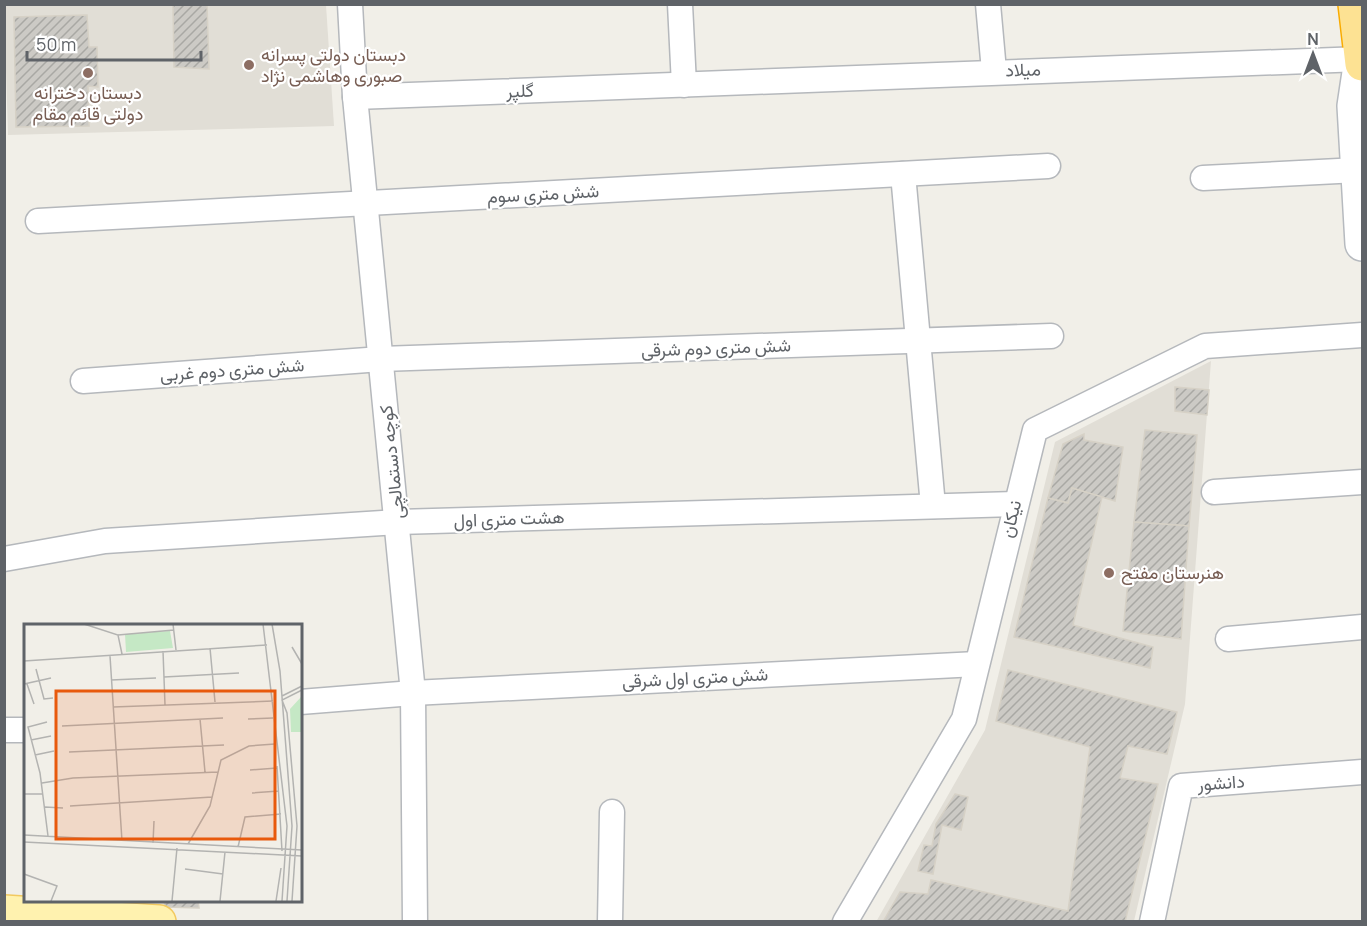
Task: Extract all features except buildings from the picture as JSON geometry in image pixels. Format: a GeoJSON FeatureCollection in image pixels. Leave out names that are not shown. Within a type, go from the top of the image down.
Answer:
{"type":"FeatureCollection","features":[{"type":"Feature","properties":{"kind":"highway"},"geometry":{"type":"LineString","coordinates":[[1355,4],[1362,62]]}},
{"type":"Feature","properties":{"kind":"main road"},"geometry":{"type":"LineString","coordinates":[[4,912],[159,921]]}},
{"type":"Feature","properties":{"kind":"street","name":"کوچه دستمالچی"},"geometry":{"type":"LineString","coordinates":[[350,4],[355,98],[413,693],[415,921]]}},
{"type":"Feature","properties":{"kind":"street"},"geometry":{"type":"LineString","coordinates":[[680,4],[684,85]]}},
{"type":"Feature","properties":{"kind":"street"},"geometry":{"type":"LineString","coordinates":[[988,4],[994,71]]}},
{"type":"Feature","properties":{"kind":"street"},"geometry":{"type":"LineString","coordinates":[[1362,62],[1354,106],[1362,244]]}},
{"type":"Feature","properties":{"kind":"street","name":"میلاد"},"geometry":{"type":"LineString","coordinates":[[684,85],[994,71],[1362,62]]}},
{"type":"Feature","properties":{"kind":"street","name":"گلپر"},"geometry":{"type":"LineString","coordinates":[[355,98],[684,85]]}},
{"type":"Feature","properties":{"kind":"street","name":"شش متری سوم"},"geometry":{"type":"LineString","coordinates":[[38,221],[1047,166]]}},
{"type":"Feature","properties":{"kind":"street"},"geometry":{"type":"LineString","coordinates":[[1203,178],[1358,170]]}},
{"type":"Feature","properties":{"kind":"street"},"geometry":{"type":"LineString","coordinates":[[903,174],[933,506]]}},
{"type":"Feature","properties":{"kind":"street","name":"نیکان"},"geometry":{"type":"LineString","coordinates":[[845,921],[964,719],[1035,430],[1205,346],[1362,335]]}},
{"type":"Feature","properties":{"kind":"street","name":"شش متری دوم شرقی"},"geometry":{"type":"LineString","coordinates":[[381,359],[1052,336]]}},
{"type":"Feature","properties":{"kind":"street","name":"شش متری دوم غربی"},"geometry":{"type":"LineString","coordinates":[[83,381],[381,359]]}},
{"type":"Feature","properties":{"kind":"street"},"geometry":{"type":"LineString","coordinates":[[1214,492],[1362,482]]}},
{"type":"Feature","properties":{"kind":"street","name":"هشت متری اول"},"geometry":{"type":"LineString","coordinates":[[4,559],[105,541],[398,522],[1015,504]]}},
{"type":"Feature","properties":{"kind":"street"},"geometry":{"type":"LineString","coordinates":[[1228,639],[1362,627]]}},
{"type":"Feature","properties":{"kind":"street","name":"شش متری اول شرقی"},"geometry":{"type":"LineString","coordinates":[[302,702],[413,693],[977,664]]}},
{"type":"Feature","properties":{"kind":"street"},"geometry":{"type":"LineString","coordinates":[[4,730],[24,730]]}},
{"type":"Feature","properties":{"kind":"street","name":"دانشور"},"geometry":{"type":"LineString","coordinates":[[1152,921],[1181,786],[1362,772]]}},
{"type":"Feature","properties":{"kind":"street"},"geometry":{"type":"LineString","coordinates":[[610,921],[612,812]]}},
{"type":"Feature","properties":{"kind":"shaded area"},"geometry":{"type":"Polygon","coordinates":[[[4,5],[326,5],[334,126],[8,135],[4,5]]]}},
{"type":"Feature","properties":{"kind":"shaded area","name":"هنرستان مفتح"},"geometry":{"type":"Polygon","coordinates":[[[1211,361],[1185,704],[1134,921],[876,922],[985,730],[1055,442],[1211,361]]]}},
{"type":"Feature","properties":{"kind":"place","name":"دبستان دولتی پسرانه صبوری وهاشمی نژاد"},"geometry":{"type":"Point","coordinates":[249,65]}},
{"type":"Feature","properties":{"kind":"place","name":"دبستان دخترانه دولتی قائم مقام"},"geometry":{"type":"Point","coordinates":[88,73]}},
{"type":"Feature","properties":{"kind":"place","name":"هنرستان مفتح"},"geometry":{"type":"Point","coordinates":[1109,573]}}]}
